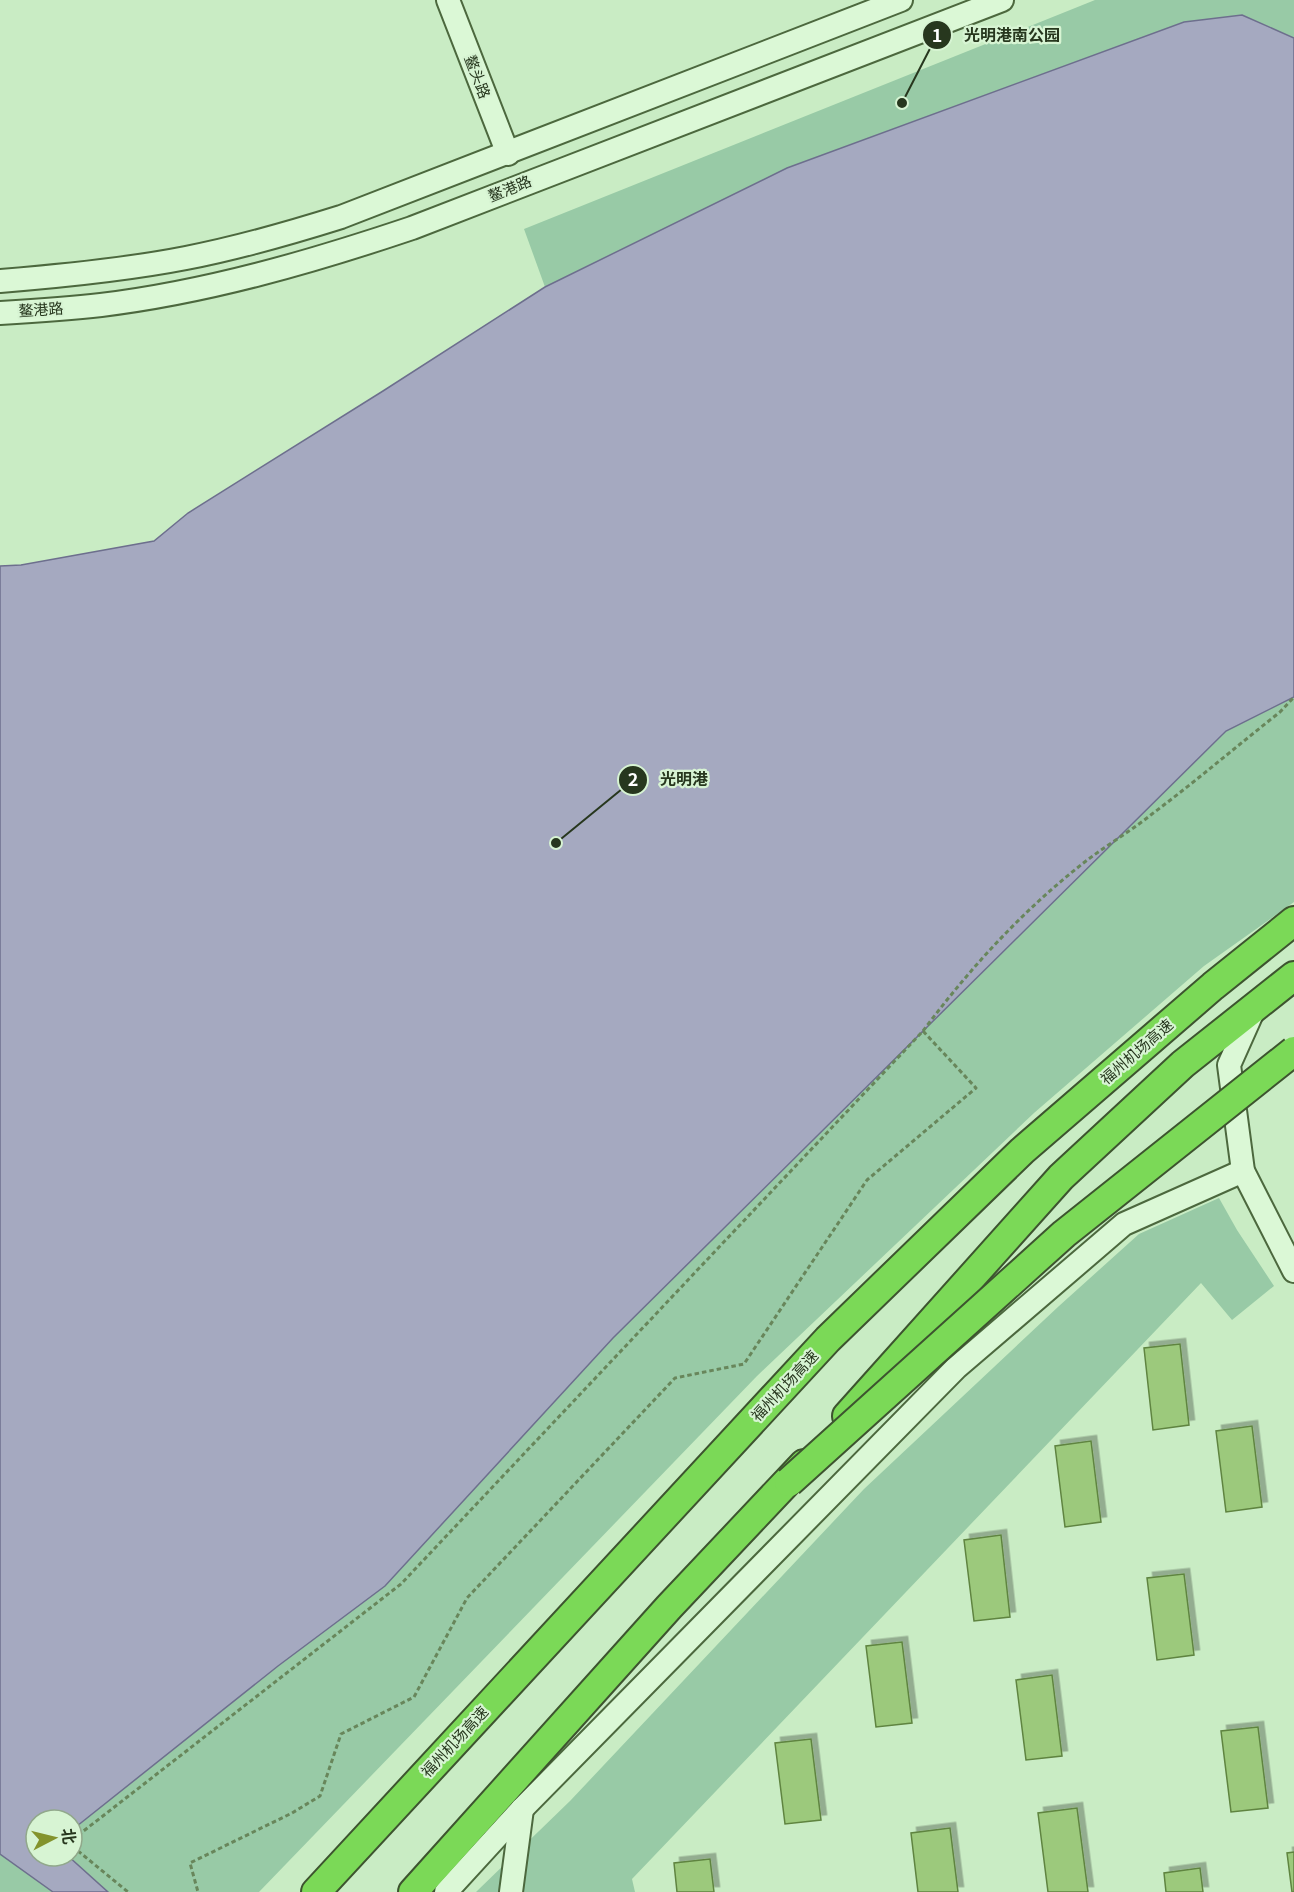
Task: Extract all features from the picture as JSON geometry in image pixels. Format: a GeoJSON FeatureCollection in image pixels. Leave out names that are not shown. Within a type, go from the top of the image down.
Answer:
{"type":"FeatureCollection","features":[{"type":"Feature","properties":{"kind":"highway","name":"福州机场高速"},"geometry":{"type":"LineString","coordinates":[[316,1892],[828,1340],[1022,1151],[1213,986],[1294,921]]}},
{"type":"Feature","properties":{"kind":"highway"},"geometry":{"type":"LineString","coordinates":[[413,1892],[669,1607],[789,1482],[1060,1177],[1183,1064],[1294,976]]}},
{"type":"Feature","properties":{"kind":"highway"},"geometry":{"type":"LineString","coordinates":[[789,1482],[1064,1234],[1294,1051]]}},
{"type":"Feature","properties":{"kind":"main road","name":"鳌头路"},"geometry":{"type":"LineString","coordinates":[[448,0],[508,154]]}},
{"type":"Feature","properties":{"kind":"main road"},"geometry":{"type":"LineString","coordinates":[[0,281],[124,268],[187,258],[236,247],[341,217],[901,0]]}},
{"type":"Feature","properties":{"kind":"main road","name":"鳌港路"},"geometry":{"type":"LineString","coordinates":[[0,313],[101,305],[168,295],[233,281],[349,249],[412,228],[1002,0]]}},
{"type":"Feature","properties":{"kind":"main road"},"geometry":{"type":"LineString","coordinates":[[1294,986],[1254,1009],[1229,1065],[1243,1171],[1294,1271]]}},
{"type":"Feature","properties":{"kind":"main road"},"geometry":{"type":"LineString","coordinates":[[446,1892],[522,1809],[956,1368],[1124,1224],[1243,1171]]}},
{"type":"Feature","properties":{"kind":"main road"},"geometry":{"type":"LineString","coordinates":[[511,1892],[522,1809]]}},
{"type":"Feature","properties":{"kind":"path"},"geometry":{"type":"LineString","coordinates":[[84,1831],[400,1584],[923,1031],[957,986],[1009,930],[1086,862],[1152,815],[1280,712],[1294,697]]}},
{"type":"Feature","properties":{"kind":"path"},"geometry":{"type":"LineString","coordinates":[[198,1892],[190,1863],[292,1813],[320,1796],[340,1734],[414,1697],[467,1598],[675,1378],[744,1364],[867,1180],[976,1089],[923,1031]]}},
{"type":"Feature","properties":{"kind":"path"},"geometry":{"type":"LineString","coordinates":[[84,1856],[128,1892]]}},
{"type":"Feature","properties":{"kind":"green space"},"geometry":{"type":"Polygon","coordinates":[[[1095,0],[1294,0],[1294,38],[1242,15],[1184,22],[787,168],[545,287],[524,229],[1095,0]]]}},
{"type":"Feature","properties":{"kind":"green space"},"geometry":{"type":"Polygon","coordinates":[[[1294,697],[1294,902],[1204,966],[1034,1113],[757,1376],[259,1892],[108,1892],[81,1868],[84,1868],[84,1820],[278,1666],[385,1586],[613,1338],[1226,731],[1294,697]]]}},
{"type":"Feature","properties":{"kind":"green space"},"geometry":{"type":"Polygon","coordinates":[[[1219,1198],[1274,1286],[1232,1320],[1201,1283],[632,1879],[635,1892],[476,1892],[570,1801],[864,1489],[1059,1306],[1139,1234],[1219,1198]]]}},
{"type":"Feature","properties":{"kind":"green space"},"geometry":{"type":"Polygon","coordinates":[[[0,1854],[53,1892],[0,1892],[0,1854]]]}},
{"type":"Feature","properties":{"kind":"water"},"geometry":{"type":"Polygon","coordinates":[[[1242,15],[1294,38],[1294,697],[1226,731],[613,1338],[385,1586],[278,1666],[84,1820],[84,1808],[24,1808],[24,1868],[81,1868],[108,1892],[53,1892],[0,1854],[0,566],[21,565],[154,541],[188,513],[545,287],[787,168],[1184,22],[1242,15]]]}},
{"type":"Feature","properties":{"kind":"building"},"geometry":{"type":"Polygon","coordinates":[[[1180,1344],[1189,1425],[1153,1430],[1144,1348],[1180,1344]]]}},
{"type":"Feature","properties":{"kind":"building"},"geometry":{"type":"Polygon","coordinates":[[[1252,1426],[1262,1507],[1226,1512],[1216,1431],[1252,1426]]]}},
{"type":"Feature","properties":{"kind":"building"},"geometry":{"type":"Polygon","coordinates":[[[1091,1441],[1101,1522],[1065,1527],[1055,1446],[1091,1441]]]}},
{"type":"Feature","properties":{"kind":"building"},"geometry":{"type":"Polygon","coordinates":[[[1001,1535],[1010,1617],[974,1621],[964,1540],[1001,1535]]]}},
{"type":"Feature","properties":{"kind":"building"},"geometry":{"type":"Polygon","coordinates":[[[1184,1574],[1194,1655],[1157,1660],[1147,1578],[1184,1574]]]}},
{"type":"Feature","properties":{"kind":"building"},"geometry":{"type":"Polygon","coordinates":[[[902,1642],[912,1723],[876,1727],[866,1646],[902,1642]]]}},
{"type":"Feature","properties":{"kind":"building"},"geometry":{"type":"Polygon","coordinates":[[[1052,1675],[1062,1756],[1026,1760],[1016,1680],[1052,1675]]]}},
{"type":"Feature","properties":{"kind":"building"},"geometry":{"type":"Polygon","coordinates":[[[1258,1727],[1268,1808],[1231,1812],[1221,1731],[1258,1727]]]}},
{"type":"Feature","properties":{"kind":"building"},"geometry":{"type":"Polygon","coordinates":[[[811,1739],[821,1820],[785,1824],[775,1743],[811,1739]]]}},
{"type":"Feature","properties":{"kind":"building"},"geometry":{"type":"Polygon","coordinates":[[[1077,1808],[1088,1892],[1048,1892],[1038,1813],[1077,1808]]]}},
{"type":"Feature","properties":{"kind":"building"},"geometry":{"type":"Polygon","coordinates":[[[950,1828],[958,1892],[918,1892],[911,1833],[950,1828]]]}},
{"type":"Feature","properties":{"kind":"building"},"geometry":{"type":"Polygon","coordinates":[[[1294,1852],[1294,1892],[1292,1892],[1287,1853],[1294,1852]]]}},
{"type":"Feature","properties":{"kind":"building"},"geometry":{"type":"Polygon","coordinates":[[[710,1859],[714,1892],[677,1892],[674,1863],[710,1859]]]}},
{"type":"Feature","properties":{"kind":"building"},"geometry":{"type":"Polygon","coordinates":[[[1200,1868],[1203,1892],[1166,1892],[1164,1873],[1200,1868]]]}},
{"type":"Feature","properties":{"kind":"place","name":"光明港南公园"},"geometry":{"type":"Point","coordinates":[902,103]}},
{"type":"Feature","properties":{"kind":"place","name":"光明港"},"geometry":{"type":"Point","coordinates":[556,843]}}]}
